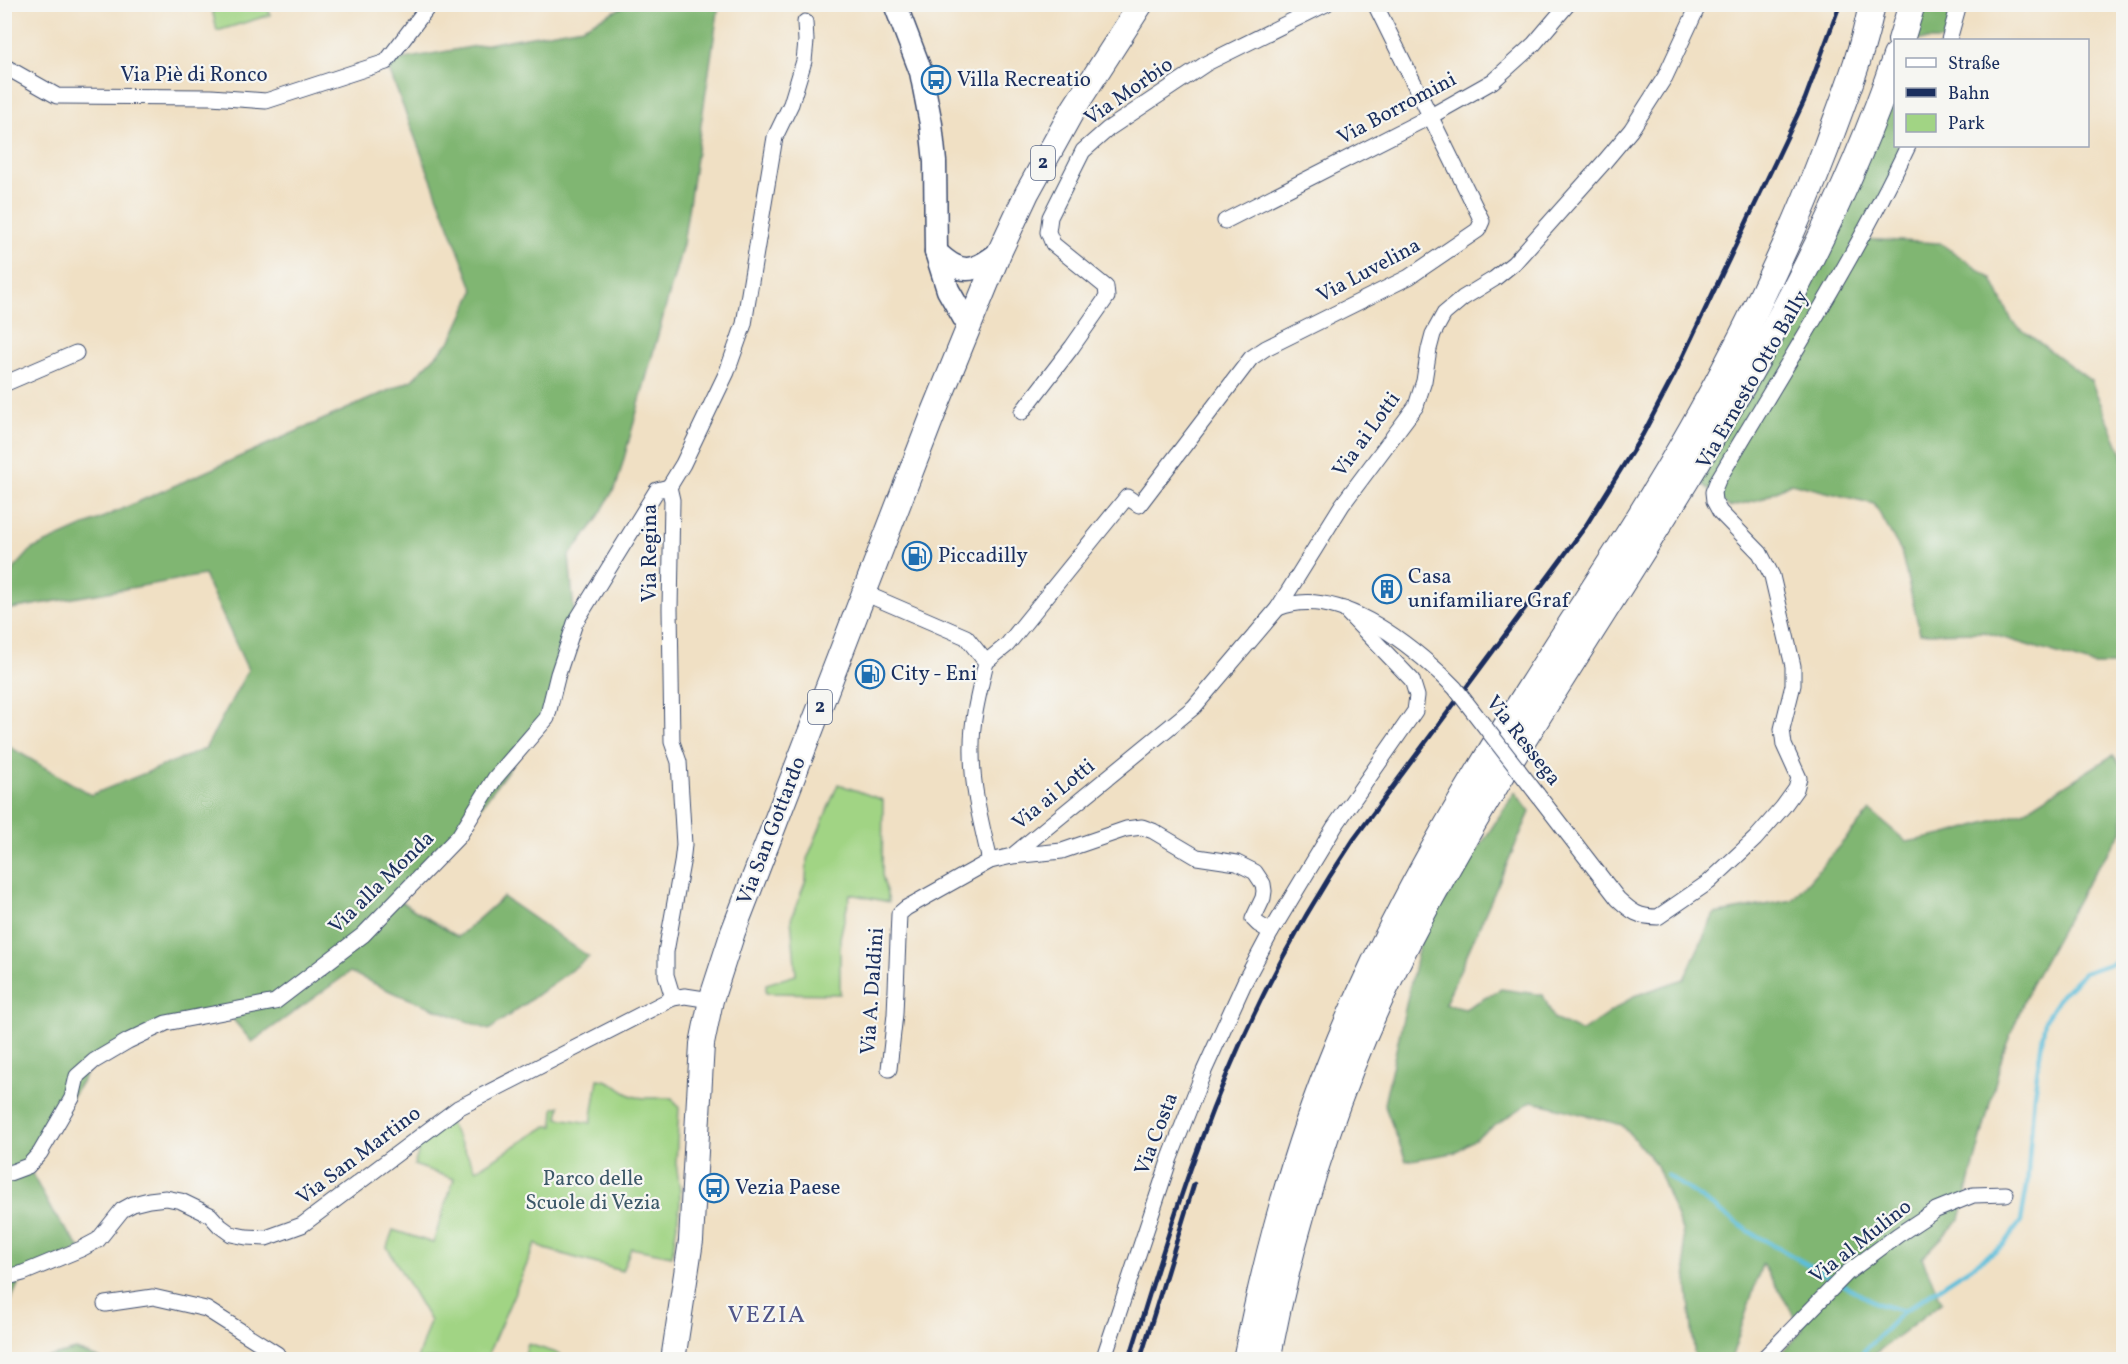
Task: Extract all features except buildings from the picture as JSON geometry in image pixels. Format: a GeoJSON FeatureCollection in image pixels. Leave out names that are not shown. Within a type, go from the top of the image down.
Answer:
{"type":"FeatureCollection","features":[{"type":"Feature","properties":{"kind":"highway"},"geometry":{"type":"LineString","coordinates":[[1246,1359],[1260,1292],[1297,1155],[1331,1061],[1363,990],[1403,906],[1473,781],[1692,430],[1747,328],[1814,180],[1850,81],[1872,4]]}},
{"type":"Feature","properties":{"kind":"highway"},"geometry":{"type":"LineString","coordinates":[[1901,39],[1912,4]]}},
{"type":"Feature","properties":{"kind":"highway"},"geometry":{"type":"LineString","coordinates":[[1267,1359],[1279,1296],[1314,1166],[1356,1053],[1386,986],[1421,915],[1499,777],[1735,398],[1773,330],[1837,204],[1865,139],[1894,61]]}},
{"type":"Feature","properties":{"kind":"main road"},"geometry":{"type":"LineString","coordinates":[[895,4],[921,72],[931,124],[935,162],[936,252],[948,290],[968,325]]}},
{"type":"Feature","properties":{"kind":"main road","name":"Via San Gottardo"},"geometry":{"type":"LineString","coordinates":[[673,1359],[691,1241],[702,1044],[711,1000],[733,932],[968,325],[999,253],[1028,193],[1074,108],[1141,6]]}},
{"type":"Feature","properties":{"kind":"main road"},"geometry":{"type":"LineString","coordinates":[[936,252],[951,265],[966,269],[980,266],[999,253]]}},
{"type":"Feature","properties":{"kind":"street","name":"Via Piè di Ronco"},"geometry":{"type":"LineString","coordinates":[[4,66],[57,96],[211,97],[266,101],[386,62],[430,4]]}},
{"type":"Feature","properties":{"kind":"street","name":"Via Morbio"},"geometry":{"type":"LineString","coordinates":[[1022,412],[1072,348],[1107,297],[1106,287],[1053,244],[1048,232],[1050,217],[1083,152],[1108,129],[1208,63],[1326,4]]}},
{"type":"Feature","properties":{"kind":"street","name":"Via Luvelina"},"geometry":{"type":"LineString","coordinates":[[986,662],[1007,645],[1133,501],[1251,358],[1266,348],[1409,277],[1478,230],[1482,221],[1375,4]]}},
{"type":"Feature","properties":{"kind":"street","name":"Via Borromini"},"geometry":{"type":"LineString","coordinates":[[1225,222],[1431,116],[1493,81],[1534,44],[1568,4]]}},
{"type":"Feature","properties":{"kind":"street","name":"Via ai Lotti"},"geometry":{"type":"LineString","coordinates":[[1012,856],[1194,706],[1278,608],[1342,505],[1416,406],[1424,381],[1433,334],[1444,314],[1462,298],[1494,279],[1514,263],[1611,153],[1641,115],[1665,77],[1699,4]]}},
{"type":"Feature","properties":{"kind":"street"},"geometry":{"type":"LineString","coordinates":[[1949,39],[1959,4]]}},
{"type":"Feature","properties":{"kind":"street","name":"Via Regina"},"geometry":{"type":"LineString","coordinates":[[673,998],[666,975],[666,952],[684,846],[679,762],[672,741],[670,609],[672,500],[669,487],[683,464],[727,372],[744,324],[775,137],[791,104],[804,61],[805,22]]}},
{"type":"Feature","properties":{"kind":"street","name":"Via Ernesto Otto Bally"},"geometry":{"type":"LineString","coordinates":[[1649,917],[1658,917],[1665,913],[1708,882],[1755,839],[1796,789],[1799,778],[1785,745],[1782,729],[1793,685],[1793,666],[1772,576],[1760,553],[1720,512],[1714,501],[1713,492],[1859,239],[1908,147]]}},
{"type":"Feature","properties":{"kind":"street"},"geometry":{"type":"LineString","coordinates":[[4,384],[76,352]]}},
{"type":"Feature","properties":{"kind":"street","name":"Via alla Monda"},"geometry":{"type":"LineString","coordinates":[[4,1175],[28,1166],[40,1154],[72,1098],[77,1076],[94,1061],[128,1041],[166,1023],[275,1002],[363,935],[444,852],[459,836],[495,778],[547,718],[558,674],[575,623],[657,490],[669,487]]}},
{"type":"Feature","properties":{"kind":"street"},"geometry":{"type":"LineString","coordinates":[[864,593],[966,638],[986,662],[973,728],[972,764],[979,816],[990,861],[1012,856],[1062,851],[1126,829],[1148,829],[1197,857],[1237,863],[1255,872],[1260,877],[1264,891],[1253,919],[1270,932],[1335,826],[1411,719],[1417,704],[1416,687],[1412,680],[1344,609]]}},
{"type":"Feature","properties":{"kind":"street","name":"Via Ressega"},"geometry":{"type":"LineString","coordinates":[[1278,608],[1288,604],[1326,603],[1344,609],[1406,643],[1455,688],[1618,899],[1632,913],[1649,917]]}},
{"type":"Feature","properties":{"kind":"street","name":"Via A. Daldini"},"geometry":{"type":"LineString","coordinates":[[889,1069],[895,1014],[899,914],[990,861]]}},
{"type":"Feature","properties":{"kind":"street","name":"Via Costa"},"geometry":{"type":"LineString","coordinates":[[1103,1359],[1187,1114],[1221,1031],[1270,932]]}},
{"type":"Feature","properties":{"kind":"street"},"geometry":{"type":"LineString","coordinates":[[673,998],[685,996],[711,1000]]}},
{"type":"Feature","properties":{"kind":"street","name":"Via San Martino"},"geometry":{"type":"LineString","coordinates":[[4,1278],[22,1273],[98,1240],[122,1210],[133,1204],[149,1200],[166,1198],[181,1201],[210,1215],[231,1234],[246,1238],[266,1238],[302,1225],[458,1108],[673,998]]}},
{"type":"Feature","properties":{"kind":"street","name":"Via al Mulino"},"geometry":{"type":"LineString","coordinates":[[1762,1359],[1828,1290],[1898,1235],[1936,1210],[1973,1196],[2006,1194]]}},
{"type":"Feature","properties":{"kind":"street"},"geometry":{"type":"LineString","coordinates":[[105,1304],[153,1297],[206,1309],[277,1354],[280,1359]]}},
{"type":"Feature","properties":{"kind":"green space"},"geometry":{"type":"Polygon","coordinates":[[[211,5],[268,5],[270,15],[217,31],[211,5]]]}},
{"type":"Feature","properties":{"kind":"green space"},"geometry":{"type":"Polygon","coordinates":[[[627,5],[719,5],[683,244],[617,484],[596,521],[569,556],[575,623],[547,718],[459,836],[398,900],[458,937],[503,897],[589,957],[489,1030],[392,992],[350,972],[252,1042],[226,1011],[166,1023],[94,1061],[28,1166],[53,1213],[81,1249],[23,1273],[5,1314],[5,744],[91,795],[205,749],[248,670],[204,575],[5,610],[5,579],[32,549],[412,380],[451,340],[474,291],[386,62],[583,27],[627,5]]]}},
{"type":"Feature","properties":{"kind":"green space"},"geometry":{"type":"Polygon","coordinates":[[[1922,5],[1960,5],[1950,39],[1912,39],[1922,5]]]}},
{"type":"Feature","properties":{"kind":"green space"},"geometry":{"type":"Polygon","coordinates":[[[1894,92],[1894,147],[1909,147],[1860,239],[1940,243],[1992,279],[2013,323],[2091,381],[2123,456],[2123,665],[2094,665],[1984,632],[1920,633],[1901,551],[1874,504],[1791,483],[1761,499],[1729,507],[1698,480],[1894,92]]]}},
{"type":"Feature","properties":{"kind":"green space"},"geometry":{"type":"Polygon","coordinates":[[[2113,755],[2123,768],[2123,831],[2088,881],[2030,987],[2003,1053],[1960,1219],[1922,1258],[1942,1302],[1868,1359],[1776,1359],[1803,1329],[1762,1264],[1731,1359],[1695,1359],[1682,1230],[1655,1163],[1622,1125],[1532,1101],[1454,1153],[1406,1161],[1384,1104],[1421,937],[1515,792],[1530,812],[1445,1004],[1465,1009],[1501,989],[1543,995],[1554,1019],[1581,1032],[1634,996],[1684,979],[1714,914],[1792,900],[1870,811],[1907,842],[1943,835],[2023,812],[2113,755]]]}},
{"type":"Feature","properties":{"kind":"green space"},"geometry":{"type":"Polygon","coordinates":[[[838,784],[883,800],[882,875],[889,902],[850,894],[840,938],[840,994],[766,993],[766,984],[796,975],[791,919],[806,880],[807,859],[838,784]]]}},
{"type":"Feature","properties":{"kind":"green space","name":"Parco delle Scuole di Vezia"},"geometry":{"type":"Polygon","coordinates":[[[598,1079],[608,1081],[637,1097],[672,1098],[679,1108],[676,1163],[680,1204],[672,1256],[631,1248],[622,1271],[545,1249],[536,1243],[486,1359],[417,1359],[430,1321],[387,1247],[393,1230],[433,1243],[454,1179],[414,1165],[418,1153],[414,1141],[446,1117],[476,1170],[547,1126],[553,1126],[554,1108],[560,1106],[558,1118],[591,1123],[598,1079]]]}},
{"type":"Feature","properties":{"kind":"green space"},"geometry":{"type":"Polygon","coordinates":[[[528,1344],[560,1354],[558,1359],[524,1359],[528,1344]]]}},
{"type":"Feature","properties":{"kind":"green space"},"geometry":{"type":"Polygon","coordinates":[[[76,1350],[101,1359],[40,1359],[76,1350]]]}},
{"type":"Feature","properties":{"kind":"waterway"},"geometry":{"type":"LineString","coordinates":[[1855,1360],[1904,1311],[2004,1245],[2021,1221],[2027,1186],[2034,1094],[2045,1020],[2061,995],[2084,973],[2124,959]]}},
{"type":"Feature","properties":{"kind":"waterway"},"geometry":{"type":"LineString","coordinates":[[1667,1175],[1750,1232],[1835,1280]]}},
{"type":"Feature","properties":{"kind":"waterway"},"geometry":{"type":"LineString","coordinates":[[1842,1284],[1878,1304],[1904,1311]]}},
{"type":"Feature","properties":{"kind":"railway"},"geometry":{"type":"LineString","coordinates":[[1129,1360],[1190,1170],[1215,1103],[1249,1025],[1287,949],[1354,839],[1585,527],[1643,434],[1675,373],[1805,99],[1840,4]]}},
{"type":"Feature","properties":{"kind":"railway"},"geometry":{"type":"LineString","coordinates":[[1140,1360],[1194,1184]]}},
{"type":"Feature","properties":{"kind":"place","name":"Villa Recreatio"},"geometry":{"type":"Point","coordinates":[936,80]}},
{"type":"Feature","properties":{"kind":"place","name":"Piccadilly"},"geometry":{"type":"Point","coordinates":[917,556]}},
{"type":"Feature","properties":{"kind":"place","name":"Casa unifamiliare Graf"},"geometry":{"type":"Point","coordinates":[1387,589]}},
{"type":"Feature","properties":{"kind":"place","name":"City - Eni"},"geometry":{"type":"Point","coordinates":[870,674]}},
{"type":"Feature","properties":{"kind":"place","name":"Vezia Paese"},"geometry":{"type":"Point","coordinates":[714,1188]}},
{"type":"Feature","properties":{"kind":"district","name":"VEZIA"},"geometry":{"type":"Point","coordinates":[767,1316]}}]}
